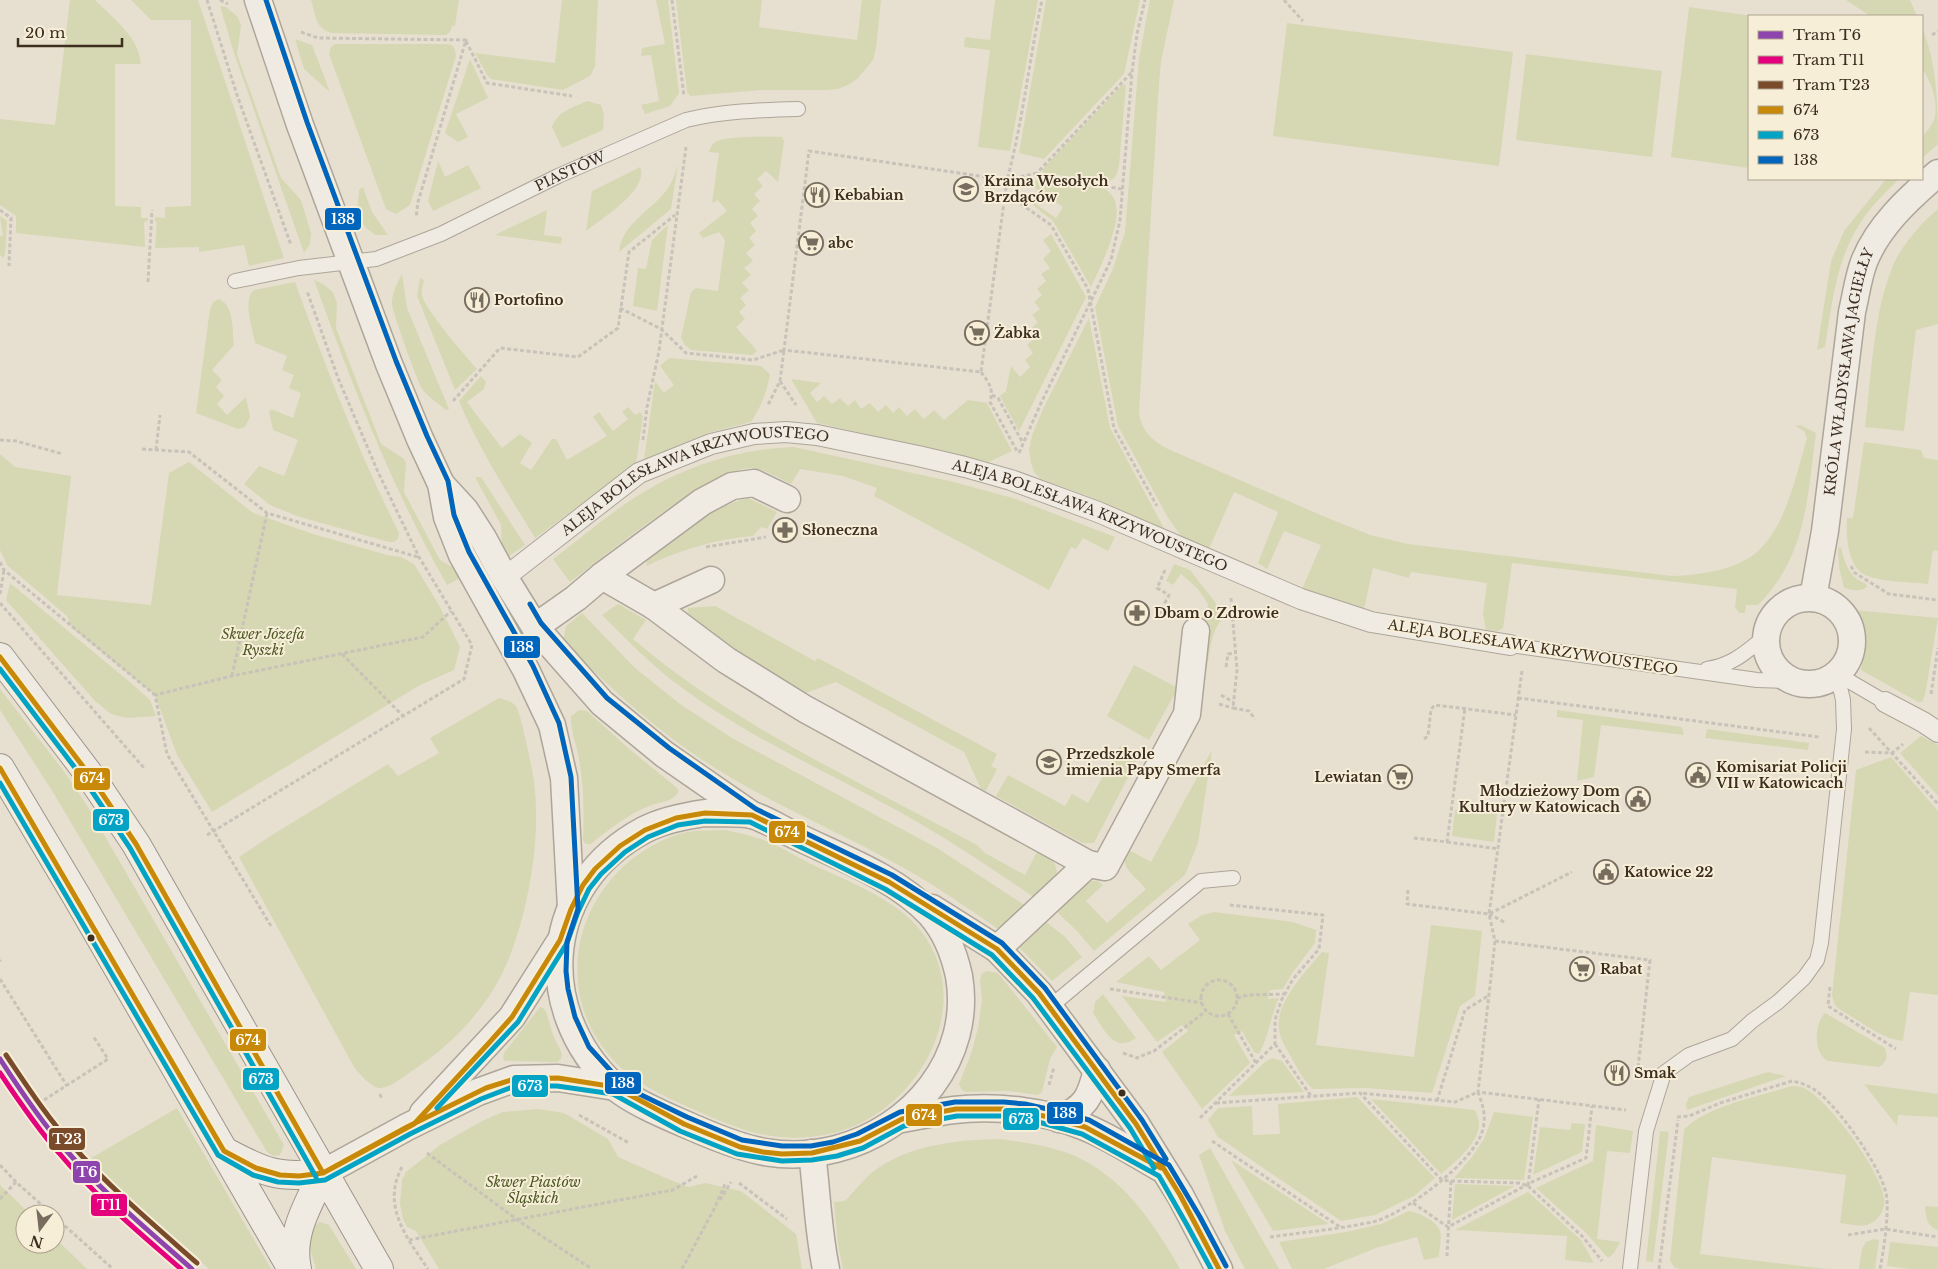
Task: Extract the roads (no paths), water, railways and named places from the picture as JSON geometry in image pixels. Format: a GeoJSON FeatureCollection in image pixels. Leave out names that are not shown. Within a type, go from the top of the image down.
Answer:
{"type":"FeatureCollection","features":[{"type":"Feature","properties":{"kind":"main road"},"geometry":{"type":"LineString","coordinates":[[0,657],[92,777],[136,844],[379,1269]]}},
{"type":"Feature","properties":{"kind":"main road"},"geometry":{"type":"LineString","coordinates":[[0,768],[73,889],[292,1269]]}},
{"type":"Feature","properties":{"kind":"main road"},"geometry":{"type":"LineString","coordinates":[[224,1151],[256,1168],[280,1175],[299,1176],[323,1173]]}},
{"type":"Feature","properties":{"kind":"main road"},"geometry":{"type":"LineString","coordinates":[[297,1269],[294,1258],[295,1238],[323,1173]]}},
{"type":"Feature","properties":{"kind":"street"},"geometry":{"type":"LineString","coordinates":[[258,0],[300,125],[389,364],[441,484],[447,517],[462,555],[526,670],[552,725],[564,778],[571,909]]}},
{"type":"Feature","properties":{"kind":"street","name":"KRÓLA WŁADYSŁAWA JAGIEŁŁY"},"geometry":{"type":"LineString","coordinates":[[1813,598],[1826,531],[1852,312],[1857,286],[1864,263],[1873,244],[1914,194],[1938,173]]}},
{"type":"Feature","properties":{"kind":"street","name":"ALEJA BOLESŁAWA KRZYWOUSTEGO"},"geometry":{"type":"LineString","coordinates":[[513,571],[639,473],[711,444],[754,434],[786,432],[817,435],[956,464],[1011,480],[1098,512],[1301,600],[1371,622],[1518,647]]}},
{"type":"Feature","properties":{"kind":"street"},"geometry":{"type":"LineString","coordinates":[[535,627],[702,502],[732,486],[754,483],[787,499]]}},
{"type":"Feature","properties":{"kind":"street"},"geometry":{"type":"LineString","coordinates":[[441,484],[465,510],[535,627],[602,703],[664,754],[752,815],[855,864],[901,889],[997,949],[1050,1008],[1136,1124],[1180,1195],[1219,1269]]}},
{"type":"Feature","properties":{"kind":"street"},"geometry":{"type":"LineString","coordinates":[[602,576],[654,606],[726,660],[805,709],[1088,864],[1105,867],[1188,714],[1196,631]]}},
{"type":"Feature","properties":{"kind":"street"},"geometry":{"type":"LineString","coordinates":[[654,606],[711,580]]}},
{"type":"Feature","properties":{"kind":"street"},"geometry":{"type":"LineString","coordinates":[[1813,598],[1830,603],[1841,611],[1849,623],[1852,651],[1846,664],[1837,674],[1816,684],[1804,684],[1792,681],[1772,663],[1767,649],[1766,636],[1774,615],[1784,606],[1795,600],[1813,598]]}},
{"type":"Feature","properties":{"kind":"street"},"geometry":{"type":"LineString","coordinates":[[1885,702],[1930,726]]}},
{"type":"Feature","properties":{"kind":"street"},"geometry":{"type":"LineString","coordinates":[[414,1124],[512,1017],[560,940],[571,909],[583,885],[595,869],[620,846],[645,830],[676,818],[705,813],[752,815]]}},
{"type":"Feature","properties":{"kind":"street"},"geometry":{"type":"LineString","coordinates":[[997,949],[1088,864]]}},
{"type":"Feature","properties":{"kind":"street"},"geometry":{"type":"LineString","coordinates":[[901,889],[930,914],[948,940],[956,962],[961,999],[958,1032],[948,1059],[930,1087],[902,1119]]}},
{"type":"Feature","properties":{"kind":"street"},"geometry":{"type":"LineString","coordinates":[[560,940],[558,971],[568,1020],[584,1051],[614,1088]]}},
{"type":"Feature","properties":{"kind":"street"},"geometry":{"type":"LineString","coordinates":[[1059,1119],[1073,1113],[1084,1104],[1091,1093],[1096,1070]]}},
{"type":"Feature","properties":{"kind":"street"},"geometry":{"type":"LineString","coordinates":[[323,1173],[486,1088],[514,1080],[558,1078],[614,1088],[684,1124],[740,1147],[782,1154],[812,1153],[860,1142],[902,1119],[956,1109],[1002,1109],[1059,1119],[1086,1128],[1164,1170]]}},
{"type":"Feature","properties":{"kind":"street"},"geometry":{"type":"LineString","coordinates":[[812,1153],[820,1238],[826,1269]]}},
{"type":"Feature","properties":{"kind":"lane","name":"PIASTÓW"},"geometry":{"type":"LineString","coordinates":[[235,281],[299,268],[376,259],[441,234],[558,176],[686,120],[749,110],[798,109]]}},
{"type":"Feature","properties":{"kind":"lane","name":"ALEJA BOLESŁAWA KRZYWOUSTEGO"},"geometry":{"type":"LineString","coordinates":[[1696,671],[1720,667],[1740,658],[1766,636]]}},
{"type":"Feature","properties":{"kind":"lane","name":"ALEJA BOLESŁAWA KRZYWOUSTEGO"},"geometry":{"type":"LineString","coordinates":[[1518,647],[1757,680],[1792,681]]}},
{"type":"Feature","properties":{"kind":"lane"},"geometry":{"type":"LineString","coordinates":[[1630,1269],[1646,1131],[1664,1073],[1689,1055],[1732,1039],[1778,1002],[1804,978],[1817,960],[1821,943],[1842,742],[1843,700],[1837,674]]}},
{"type":"Feature","properties":{"kind":"lane"},"geometry":{"type":"LineString","coordinates":[[1837,674],[1885,702]]}},
{"type":"Feature","properties":{"kind":"lane"},"geometry":{"type":"LineString","coordinates":[[1050,1008],[1201,881],[1233,878]]}},
{"type":"Feature","properties":{"kind":"tram line","name":"T23"},"geometry":{"type":"LineString","coordinates":[[6,1055],[54,1123],[72,1145],[133,1206],[197,1263]]}},
{"type":"Feature","properties":{"kind":"tram line","name":"T6"},"geometry":{"type":"LineString","coordinates":[[0,1059],[39,1116],[80,1165],[126,1211],[192,1269]]}},
{"type":"Feature","properties":{"kind":"tram line","name":"T11"},"geometry":{"type":"LineString","coordinates":[[0,1073],[35,1124],[73,1169],[118,1213],[181,1269]]}},
{"type":"Feature","properties":{"kind":"place","name":"Kraina Wesołych Brzdąców"},"geometry":{"type":"Point","coordinates":[966,189]}},
{"type":"Feature","properties":{"kind":"place","name":"Kebabian"},"geometry":{"type":"Point","coordinates":[817,195]}},
{"type":"Feature","properties":{"kind":"place","name":"abc"},"geometry":{"type":"Point","coordinates":[811,243]}},
{"type":"Feature","properties":{"kind":"place","name":"Portofino"},"geometry":{"type":"Point","coordinates":[477,300]}},
{"type":"Feature","properties":{"kind":"place","name":"Żabka"},"geometry":{"type":"Point","coordinates":[977,333]}},
{"type":"Feature","properties":{"kind":"place","name":"Słoneczna"},"geometry":{"type":"Point","coordinates":[785,530]}},
{"type":"Feature","properties":{"kind":"place","name":"Dbam o Zdrowie"},"geometry":{"type":"Point","coordinates":[1137,613]}},
{"type":"Feature","properties":{"kind":"place","name":"Przedszkole imienia Papy Smerfa"},"geometry":{"type":"Point","coordinates":[1049,762]}},
{"type":"Feature","properties":{"kind":"place","name":"Komisariat Policji VII w Katowicach"},"geometry":{"type":"Point","coordinates":[1698,775]}},
{"type":"Feature","properties":{"kind":"place","name":"Lewiatan"},"geometry":{"type":"Point","coordinates":[1400,777]}},
{"type":"Feature","properties":{"kind":"place","name":"Młodzieżowy Dom Kultury w Katowicach"},"geometry":{"type":"Point","coordinates":[1638,799]}},
{"type":"Feature","properties":{"kind":"place","name":"Katowice 22"},"geometry":{"type":"Point","coordinates":[1606,872]}},
{"type":"Feature","properties":{"kind":"place","name":"Rabat"},"geometry":{"type":"Point","coordinates":[1582,969]}},
{"type":"Feature","properties":{"kind":"place","name":"Smak"},"geometry":{"type":"Point","coordinates":[1617,1073]}},
{"type":"Feature","properties":{"kind":"park label","name":"Skwer Józefa Ryszki"},"geometry":{"type":"Point","coordinates":[263,642]}},
{"type":"Feature","properties":{"kind":"park label","name":"Skwer Piastów Śląskich"},"geometry":{"type":"Point","coordinates":[533,1190]}}]}
